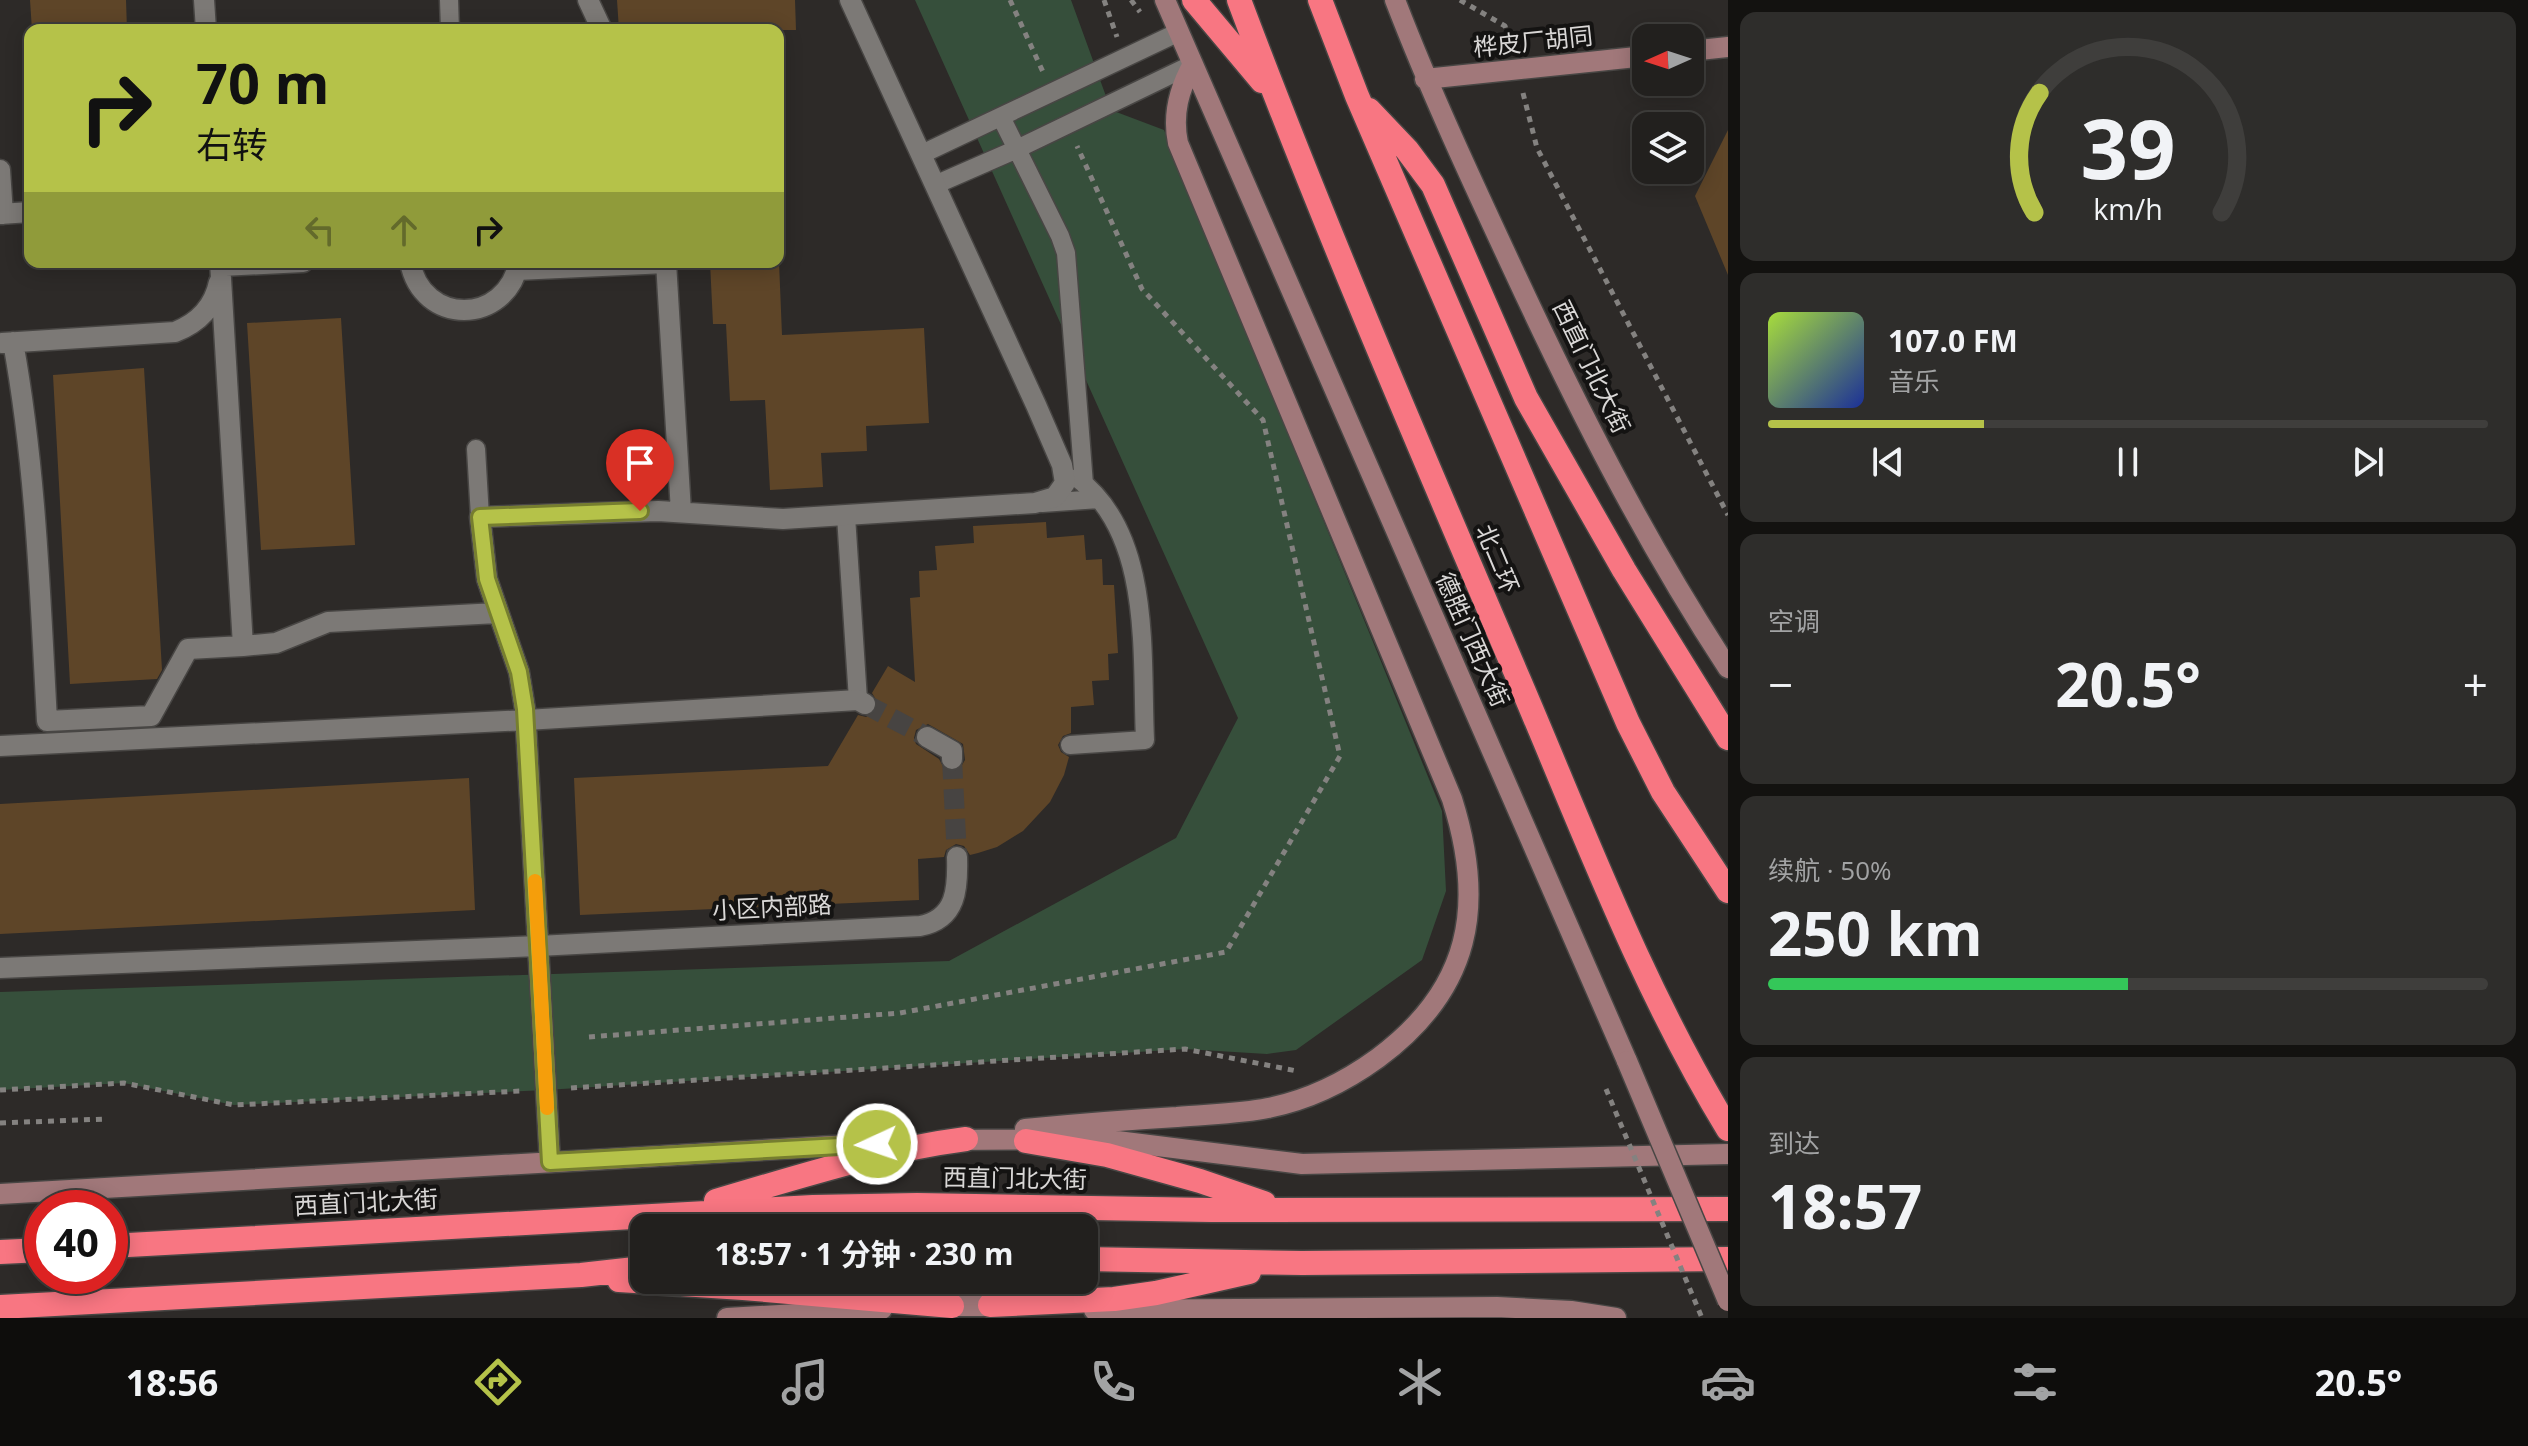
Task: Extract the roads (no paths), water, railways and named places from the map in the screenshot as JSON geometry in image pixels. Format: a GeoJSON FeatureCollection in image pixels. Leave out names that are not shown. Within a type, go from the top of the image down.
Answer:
{"type":"FeatureCollection","features":[{"type":"Feature","properties":{"kind":"highway"},"geometry":{"type":"LineString","coordinates":[[1194,0],[1275,97]]}},
{"type":"Feature","properties":{"kind":"highway","name":"北二环"},"geometry":{"type":"LineString","coordinates":[[1239,0],[1275,97],[1453,526],[1626,931],[1676,1038],[1728,1129]]}},
{"type":"Feature","properties":{"kind":"highway"},"geometry":{"type":"LineString","coordinates":[[1320,0],[1357,96],[1628,723],[1669,803],[1728,891]]}},
{"type":"Feature","properties":{"kind":"highway"},"geometry":{"type":"LineString","coordinates":[[1357,96],[1407,150],[1433,185],[1526,398],[1624,570],[1728,738]]}},
{"type":"Feature","properties":{"kind":"highway"},"geometry":{"type":"LineString","coordinates":[[642,1214],[712,1202],[926,1144],[966,1139]]}},
{"type":"Feature","properties":{"kind":"highway"},"geometry":{"type":"LineString","coordinates":[[1026,1141],[1107,1155],[1271,1205],[1298,1209]]}},
{"type":"Feature","properties":{"kind":"highway","name":"西直门北大街"},"geometry":{"type":"LineString","coordinates":[[659,1214],[869,1205],[1728,1209]]}},
{"type":"Feature","properties":{"kind":"highway","name":"西直门北大街"},"geometry":{"type":"LineString","coordinates":[[128,1245],[630,1215]]}},
{"type":"Feature","properties":{"kind":"highway"},"geometry":{"type":"LineString","coordinates":[[0,1252],[24,1251]]}},
{"type":"Feature","properties":{"kind":"highway"},"geometry":{"type":"LineString","coordinates":[[1098,1259],[1322,1262],[1728,1259]]}},
{"type":"Feature","properties":{"kind":"highway"},"geometry":{"type":"LineString","coordinates":[[990,1305],[1114,1299],[1164,1292],[1258,1270],[1322,1262]]}},
{"type":"Feature","properties":{"kind":"highway"},"geometry":{"type":"LineString","coordinates":[[0,1307],[581,1275],[630,1270]]}},
{"type":"Feature","properties":{"kind":"highway"},"geometry":{"type":"LineString","coordinates":[[581,1275],[640,1283],[743,1288],[952,1306]]}},
{"type":"Feature","properties":{"kind":"street"},"geometry":{"type":"LineString","coordinates":[[204,0],[206,24]]}},
{"type":"Feature","properties":{"kind":"street"},"geometry":{"type":"LineString","coordinates":[[588,0],[599,24]]}},
{"type":"Feature","properties":{"kind":"street"},"geometry":{"type":"LineString","coordinates":[[550,1162],[526,720],[520,677],[484,566],[480,517],[614,511],[778,519],[846,516],[1046,501],[1060,493],[1065,483],[1060,458],[850,0]]}},
{"type":"Feature","properties":{"kind":"street","name":"德胜门西大街"},"geometry":{"type":"LineString","coordinates":[[1165,0],[1627,1061],[1728,1301]]}},
{"type":"Feature","properties":{"kind":"street"},"geometry":{"type":"LineString","coordinates":[[1395,0],[1425,79]]}},
{"type":"Feature","properties":{"kind":"street"},"geometry":{"type":"LineString","coordinates":[[1704,50],[1728,47]]}},
{"type":"Feature","properties":{"kind":"street","name":"桦皮厂胡同"},"geometry":{"type":"LineString","coordinates":[[1425,79],[1632,58]]}},
{"type":"Feature","properties":{"kind":"street"},"geometry":{"type":"LineString","coordinates":[[966,1139],[1059,1125],[1268,1108],[1307,1097],[1346,1080],[1406,1035],[1431,1009],[1448,983],[1466,930],[1469,892],[1466,853],[1458,816],[1422,723],[1178,143],[1178,102],[1182,83],[1193,64]]}},
{"type":"Feature","properties":{"kind":"street","name":"西直门北大街"},"geometry":{"type":"LineString","coordinates":[[1425,79],[1582,417],[1666,569],[1728,668]]}},
{"type":"Feature","properties":{"kind":"street"},"geometry":{"type":"LineString","coordinates":[[0,170],[2,214],[24,212]]}},
{"type":"Feature","properties":{"kind":"street"},"geometry":{"type":"LineString","coordinates":[[220,268],[218,286],[211,305],[193,323],[175,332],[7,342],[26,410],[33,477],[47,721],[151,716],[188,649],[276,643],[315,625],[334,621],[497,613]]}},
{"type":"Feature","properties":{"kind":"street"},"geometry":{"type":"LineString","coordinates":[[220,268],[243,646]]}},
{"type":"Feature","properties":{"kind":"street"},"geometry":{"type":"LineString","coordinates":[[412,268],[417,282],[430,299],[462,310],[484,307],[498,298],[510,286],[517,268]]}},
{"type":"Feature","properties":{"kind":"street"},"geometry":{"type":"LineString","coordinates":[[666,268],[681,512]]}},
{"type":"Feature","properties":{"kind":"street"},"geometry":{"type":"LineString","coordinates":[[0,746],[862,702]]}},
{"type":"Feature","properties":{"kind":"street"},"geometry":{"type":"LineString","coordinates":[[927,737],[957,753]]}},
{"type":"Feature","properties":{"kind":"street","name":"小区内部路"},"geometry":{"type":"LineString","coordinates":[[0,968],[538,946],[926,925],[942,918],[954,901],[958,885],[957,857]]}},
{"type":"Feature","properties":{"kind":"street"},"geometry":{"type":"LineString","coordinates":[[966,1139],[1119,1141],[1302,1164],[1728,1154]]}},
{"type":"Feature","properties":{"kind":"street","name":"西直门北大街"},"geometry":{"type":"LineString","coordinates":[[0,1194],[966,1139]]}},
{"type":"Feature","properties":{"kind":"street"},"geometry":{"type":"LineString","coordinates":[[727,1318],[990,1305],[1126,1310],[1497,1307],[1571,1311],[1616,1318]]}},
{"type":"Feature","properties":{"kind":"street"},"geometry":{"type":"LineString","coordinates":[[1126,1310],[1158,1318]]}},
{"type":"Feature","properties":{"kind":"lane"},"geometry":{"type":"LineString","coordinates":[[449,0],[450,24]]}},
{"type":"Feature","properties":{"kind":"lane"},"geometry":{"type":"LineString","coordinates":[[922,154],[1179,32]]}},
{"type":"Feature","properties":{"kind":"lane"},"geometry":{"type":"LineString","coordinates":[[937,184],[1193,64]]}},
{"type":"Feature","properties":{"kind":"lane"},"geometry":{"type":"LineString","coordinates":[[1001,117],[1066,253],[1084,484]]}},
{"type":"Feature","properties":{"kind":"lane"},"geometry":{"type":"LineString","coordinates":[[476,449],[480,517]]}},
{"type":"Feature","properties":{"kind":"lane"},"geometry":{"type":"LineString","coordinates":[[1060,458],[1065,468],[1099,499],[1114,521],[1133,566],[1138,597],[1145,740],[1070,745]]}},
{"type":"Feature","properties":{"kind":"lane"},"geometry":{"type":"LineString","coordinates":[[1031,503],[1099,499]]}},
{"type":"Feature","properties":{"kind":"lane"},"geometry":{"type":"LineString","coordinates":[[846,516],[862,702]]}},
{"type":"Feature","properties":{"kind":"tunnel"},"geometry":{"type":"LineString","coordinates":[[865,704],[927,737]]}},
{"type":"Feature","properties":{"kind":"tunnel"},"geometry":{"type":"LineString","coordinates":[[952,759],[957,857]]}}]}
